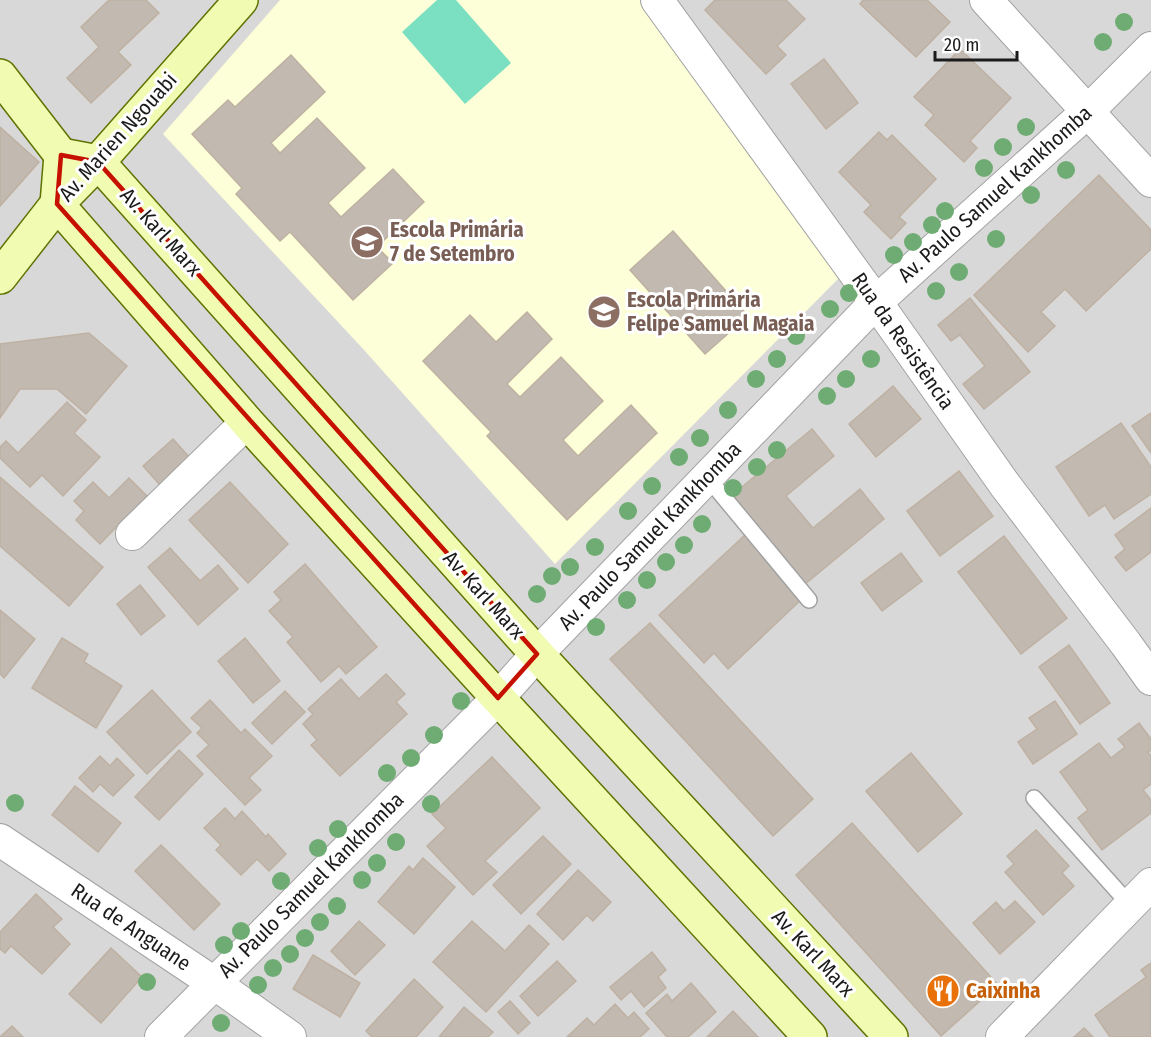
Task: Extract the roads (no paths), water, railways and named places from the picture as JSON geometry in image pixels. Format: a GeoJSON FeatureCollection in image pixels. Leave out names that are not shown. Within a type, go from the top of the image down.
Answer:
{"type":"FeatureCollection","features":[{"type":"Feature","properties":{"kind":"street","name":"Av. Marien Ngouabi"},"geometry":{"type":"LineString","coordinates":[[0,277],[57,204],[98,162],[241,0]]}},
{"type":"Feature","properties":{"kind":"street","name":"Rua da Resistência"},"geometry":{"type":"LineString","coordinates":[[657,0],[876,302],[1005,486],[1151,680]]}},
{"type":"Feature","properties":{"kind":"street"},"geometry":{"type":"LineString","coordinates":[[986,0],[1151,181]]}},
{"type":"Feature","properties":{"kind":"street","name":"Av. Paulo Samuel Kankhomba"},"geometry":{"type":"LineString","coordinates":[[161,1037],[498,698],[537,654],[876,302],[1087,112],[1151,48]]}},
{"type":"Feature","properties":{"kind":"street"},"geometry":{"type":"LineString","coordinates":[[0,76],[62,155],[98,162]]}},
{"type":"Feature","properties":{"kind":"street"},"geometry":{"type":"LineString","coordinates":[[62,155],[57,204],[247,422],[810,1037]]}},
{"type":"Feature","properties":{"kind":"street","name":"Av. Karl Marx"},"geometry":{"type":"LineString","coordinates":[[98,162],[537,654],[891,1037]]}},
{"type":"Feature","properties":{"kind":"street"},"geometry":{"type":"LineString","coordinates":[[132,534],[247,422]]}},
{"type":"Feature","properties":{"kind":"street","name":"Rua de Anguane"},"geometry":{"type":"LineString","coordinates":[[0,840],[214,983],[290,1037]]}},
{"type":"Feature","properties":{"kind":"street"},"geometry":{"type":"LineString","coordinates":[[1002,1037],[1141,895]]}},
{"type":"Feature","properties":{"kind":"lane"},"geometry":{"type":"LineString","coordinates":[[707,477],[809,600]]}},
{"type":"Feature","properties":{"kind":"lane"},"geometry":{"type":"LineString","coordinates":[[1034,798],[1141,895]]}},
{"type":"Feature","properties":{"kind":"place","name":"Escola Primária 7 de Setembro"},"geometry":{"type":"Point","coordinates":[367,242]}},
{"type":"Feature","properties":{"kind":"place","name":"Escola Primária Felipe Samuel Magaia"},"geometry":{"type":"Point","coordinates":[604,312]}},
{"type":"Feature","properties":{"kind":"place","name":"Caixinha"},"geometry":{"type":"Point","coordinates":[943,991]}}]}
